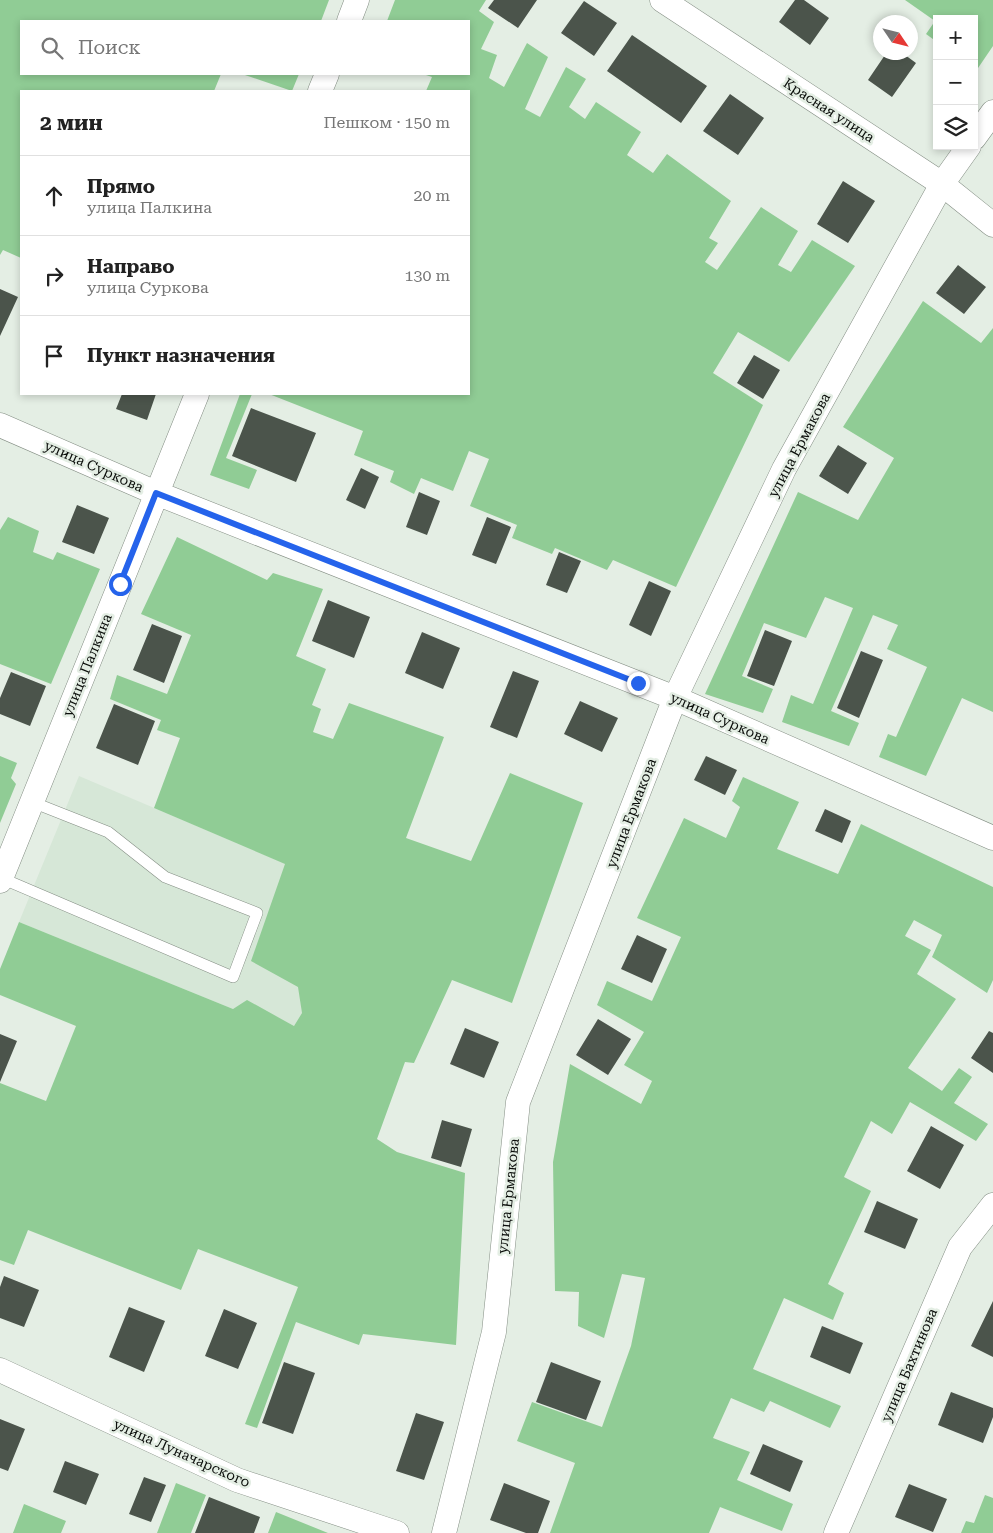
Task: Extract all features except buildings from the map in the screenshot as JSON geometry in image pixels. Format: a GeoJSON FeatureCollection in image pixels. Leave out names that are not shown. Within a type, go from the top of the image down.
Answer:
{"type":"FeatureCollection","features":[{"type":"Feature","properties":{"kind":"street"},"geometry":{"type":"LineString","coordinates":[[349,20],[357,0]]}},
{"type":"Feature","properties":{"kind":"street","name":"Красная улица"},"geometry":{"type":"LineString","coordinates":[[662,0],[942,184],[993,225]]}},
{"type":"Feature","properties":{"kind":"street"},"geometry":{"type":"LineString","coordinates":[[320,90],[327,75]]}},
{"type":"Feature","properties":{"kind":"street"},"geometry":{"type":"LineString","coordinates":[[978,133],[993,112]]}},
{"type":"Feature","properties":{"kind":"street","name":"улица Ермакова"},"geometry":{"type":"LineString","coordinates":[[444,1533],[494,1332],[518,1102],[675,698],[784,469],[942,184],[966,150]]}},
{"type":"Feature","properties":{"kind":"street","name":"улица Палкина"},"geometry":{"type":"LineString","coordinates":[[0,880],[197,395]]}},
{"type":"Feature","properties":{"kind":"street","name":"улица Суркова"},"geometry":{"type":"LineString","coordinates":[[0,424],[156,493],[675,698],[993,838]]}},
{"type":"Feature","properties":{"kind":"street","name":"улица Бахтинова"},"geometry":{"type":"LineString","coordinates":[[836,1533],[960,1247],[993,1205]]}},
{"type":"Feature","properties":{"kind":"street","name":"улица Луначарского"},"geometry":{"type":"LineString","coordinates":[[0,1370],[237,1480],[397,1533]]}},
{"type":"Feature","properties":{"kind":"lane"},"geometry":{"type":"LineString","coordinates":[[0,880],[233,977],[257,914],[165,877],[108,832],[32,802]]}},
{"type":"Feature","properties":{"kind":"shaded area"},"geometry":{"type":"Polygon","coordinates":[[[79,776],[286,864],[302,1013],[294,1026],[247,1001],[233,1009],[19,922],[79,776]]]}},
{"type":"Feature","properties":{"kind":"green space"},"geometry":{"type":"Polygon","coordinates":[[[0,0],[329,0],[321,20],[20,20],[20,75],[221,75],[214,90],[20,90],[20,258],[3,250],[0,255],[0,0]]]}},
{"type":"Feature","properties":{"kind":"green space"},"geometry":{"type":"Polygon","coordinates":[[[395,0],[486,0],[479,11],[494,22],[481,49],[497,55],[489,78],[504,87],[527,43],[548,57],[525,109],[540,117],[566,67],[586,79],[569,107],[585,119],[596,102],[641,132],[627,155],[653,173],[667,154],[731,201],[709,238],[718,243],[705,262],[717,270],[761,207],[798,231],[778,265],[791,272],[812,240],[855,266],[789,362],[738,332],[713,373],[763,405],[676,587],[613,560],[607,570],[555,548],[552,554],[512,538],[517,525],[470,506],[489,459],[469,451],[453,491],[421,478],[414,494],[390,482],[394,471],[354,455],[363,431],[272,395],[470,395],[470,90],[426,90],[432,77],[426,75],[470,75],[470,20],[387,20],[395,0]]]}},
{"type":"Feature","properties":{"kind":"green space"},"geometry":{"type":"Polygon","coordinates":[[[905,0],[993,0],[993,46],[978,68],[978,15],[933,15],[933,20],[905,0]]]}},
{"type":"Feature","properties":{"kind":"green space"},"geometry":{"type":"Polygon","coordinates":[[[933,24],[933,39],[926,34],[933,24]]]}},
{"type":"Feature","properties":{"kind":"green space"},"geometry":{"type":"Polygon","coordinates":[[[245,75],[299,75],[292,90],[245,75]]]}},
{"type":"Feature","properties":{"kind":"green space"},"geometry":{"type":"Polygon","coordinates":[[[923,301],[981,343],[993,328],[993,712],[962,698],[926,776],[879,757],[888,734],[896,737],[927,667],[887,649],[898,625],[873,615],[831,711],[859,723],[849,746],[782,722],[791,695],[813,704],[853,608],[825,597],[806,638],[764,623],[742,676],[773,689],[763,713],[705,694],[798,492],[858,520],[894,458],[843,427],[923,301]]]}},
{"type":"Feature","properties":{"kind":"green space"},"geometry":{"type":"Polygon","coordinates":[[[240,395],[252,395],[226,458],[257,470],[249,489],[210,475],[240,395]]]}},
{"type":"Feature","properties":{"kind":"green space"},"geometry":{"type":"Polygon","coordinates":[[[8,517],[39,531],[33,552],[53,560],[57,552],[100,569],[51,684],[0,664],[0,530],[8,517]]]}},
{"type":"Feature","properties":{"kind":"green space"},"geometry":{"type":"Polygon","coordinates":[[[177,537],[267,580],[273,573],[323,589],[296,656],[326,669],[312,705],[321,709],[313,732],[333,739],[349,703],[444,737],[406,838],[471,861],[510,773],[583,803],[512,1003],[452,980],[414,1063],[405,1062],[377,1139],[397,1152],[465,1173],[456,1345],[363,1334],[359,1345],[296,1322],[257,1428],[245,1424],[298,1287],[198,1249],[181,1290],[28,1230],[14,1265],[0,1260],[0,1083],[46,1101],[76,1026],[0,995],[0,969],[19,922],[233,1009],[247,1000],[294,1026],[302,1013],[298,987],[251,961],[285,864],[154,808],[180,738],[157,730],[161,720],[110,699],[117,675],[167,694],[191,635],[141,614],[177,537]]]}},
{"type":"Feature","properties":{"kind":"green space"},"geometry":{"type":"Polygon","coordinates":[[[0,756],[17,763],[11,778],[16,784],[0,823],[0,756]]]}},
{"type":"Feature","properties":{"kind":"green space"},"geometry":{"type":"Polygon","coordinates":[[[743,777],[799,802],[777,849],[838,874],[861,824],[993,887],[993,980],[987,993],[932,957],[942,935],[914,920],[905,936],[931,950],[917,974],[956,999],[908,1068],[942,1091],[959,1068],[972,1077],[954,1103],[988,1124],[976,1141],[910,1102],[892,1134],[871,1121],[844,1177],[871,1191],[828,1284],[844,1293],[833,1320],[784,1298],[753,1369],[841,1406],[830,1428],[770,1401],[764,1412],[731,1398],[713,1438],[750,1452],[737,1480],[793,1504],[782,1531],[720,1507],[709,1533],[550,1533],[575,1463],[517,1441],[532,1402],[602,1427],[631,1346],[645,1278],[622,1274],[604,1338],[578,1326],[579,1292],[555,1291],[553,1162],[570,1064],[641,1104],[652,1081],[624,1065],[644,1032],[597,1005],[607,981],[652,1001],[681,937],[637,918],[684,818],[726,838],[740,807],[732,801],[743,777]]]}},
{"type":"Feature","properties":{"kind":"green space"},"geometry":{"type":"Polygon","coordinates":[[[176,1483],[206,1495],[191,1533],[157,1533],[176,1483]]]}},
{"type":"Feature","properties":{"kind":"green space"},"geometry":{"type":"Polygon","coordinates":[[[985,1495],[993,1498],[993,1533],[961,1533],[966,1521],[974,1523],[985,1495]]]}},
{"type":"Feature","properties":{"kind":"green space"},"geometry":{"type":"Polygon","coordinates":[[[24,1504],[66,1521],[61,1533],[13,1533],[24,1504]]]}},
{"type":"Feature","properties":{"kind":"green space"},"geometry":{"type":"Polygon","coordinates":[[[276,1512],[328,1533],[268,1533],[276,1512]]]}},
{"type":"Feature","properties":{"kind":"route"},"geometry":{"type":"LineString","coordinates":[[120,584],[156,493],[638,683]]}}]}
